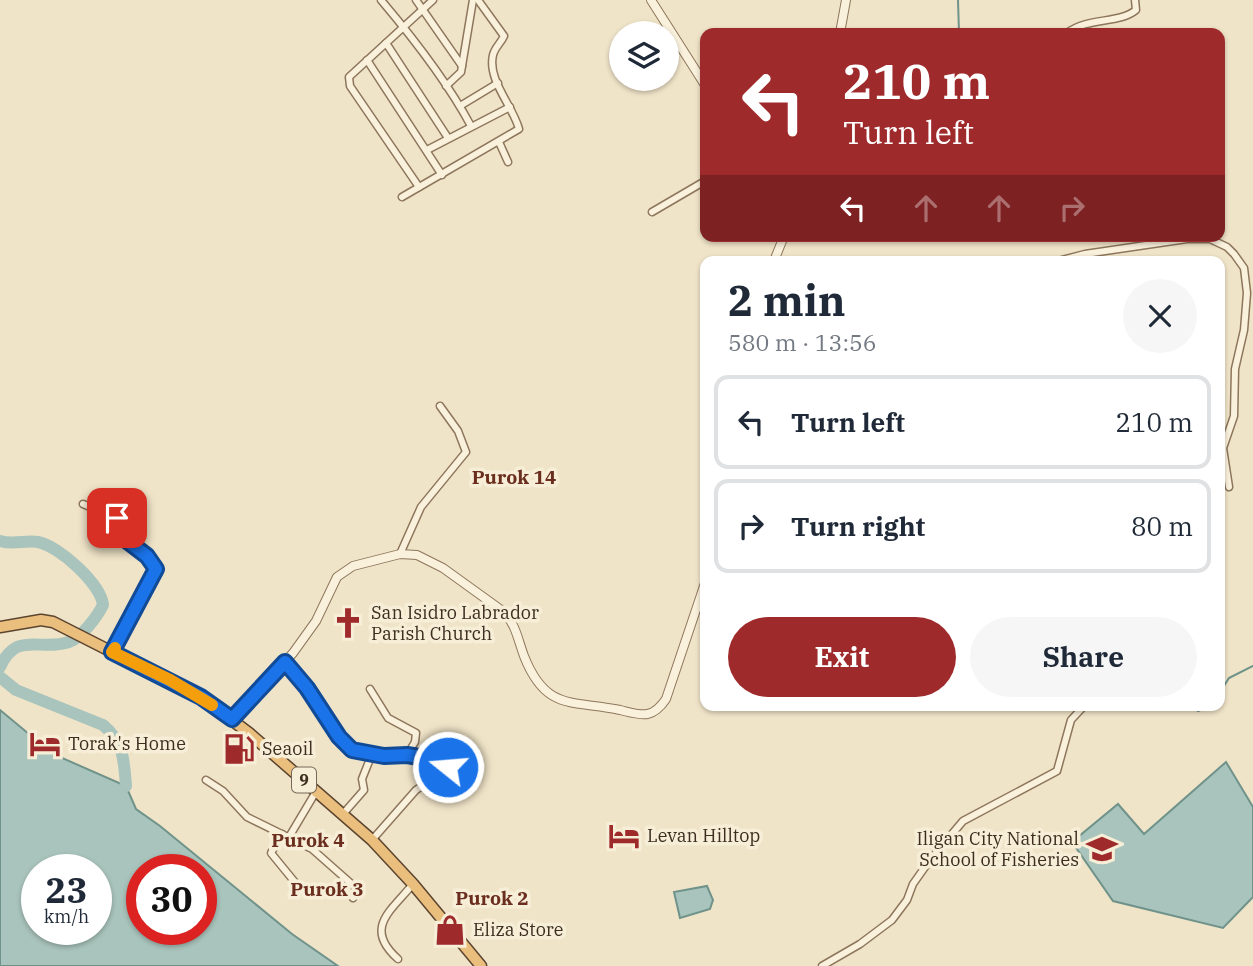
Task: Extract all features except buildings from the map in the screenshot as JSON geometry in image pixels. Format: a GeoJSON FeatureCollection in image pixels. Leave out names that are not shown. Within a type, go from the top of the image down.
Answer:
{"type":"FeatureCollection","features":[{"type":"Feature","properties":{"kind":"highway","name":"9"},"geometry":{"type":"LineString","coordinates":[[0,627],[41,620],[53,622],[201,697],[232,719],[317,790],[372,840],[413,884],[481,966]]}},
{"type":"Feature","properties":{"kind":"street"},"geometry":{"type":"LineString","coordinates":[[391,0],[383,3],[404,26],[460,106],[471,127]]}},
{"type":"Feature","properties":{"kind":"street"},"geometry":{"type":"LineString","coordinates":[[416,0],[462,66]]}},
{"type":"Feature","properties":{"kind":"street"},"geometry":{"type":"LineString","coordinates":[[419,187],[351,86],[349,77],[433,0]]}},
{"type":"Feature","properties":{"kind":"street"},"geometry":{"type":"LineString","coordinates":[[446,86],[460,74],[475,0]]}},
{"type":"Feature","properties":{"kind":"street"},"geometry":{"type":"LineString","coordinates":[[402,197],[519,129],[492,62],[493,53],[504,36],[475,0]]}},
{"type":"Feature","properties":{"kind":"street"},"geometry":{"type":"LineString","coordinates":[[651,0],[700,77]]}},
{"type":"Feature","properties":{"kind":"street"},"geometry":{"type":"LineString","coordinates":[[841,28],[846,0]]}},
{"type":"Feature","properties":{"kind":"street"},"geometry":{"type":"LineString","coordinates":[[1078,28],[1091,22],[1130,14],[1136,10],[1135,0]]}},
{"type":"Feature","properties":{"kind":"street"},"geometry":{"type":"LineString","coordinates":[[386,43],[448,138]]}},
{"type":"Feature","properties":{"kind":"street"},"geometry":{"type":"LineString","coordinates":[[367,60],[442,175]]}},
{"type":"Feature","properties":{"kind":"street"},"geometry":{"type":"LineString","coordinates":[[460,106],[498,82]]}},
{"type":"Feature","properties":{"kind":"street"},"geometry":{"type":"LineString","coordinates":[[427,150],[510,107]]}},
{"type":"Feature","properties":{"kind":"street"},"geometry":{"type":"LineString","coordinates":[[499,142],[508,162]]}},
{"type":"Feature","properties":{"kind":"street"},"geometry":{"type":"LineString","coordinates":[[652,212],[700,184]]}},
{"type":"Feature","properties":{"kind":"street"},"geometry":{"type":"LineString","coordinates":[[1077,256],[1153,242]]}},
{"type":"Feature","properties":{"kind":"street"},"geometry":{"type":"LineString","coordinates":[[1216,242],[1227,247],[1244,268],[1247,311],[1235,369],[1234,416],[1225,442]]}},
{"type":"Feature","properties":{"kind":"street"},"geometry":{"type":"LineString","coordinates":[[400,554],[421,507],[466,452],[458,431],[440,406]]}},
{"type":"Feature","properties":{"kind":"street"},"geometry":{"type":"LineString","coordinates":[[1225,461],[1229,488]]}},
{"type":"Feature","properties":{"kind":"street"},"geometry":{"type":"LineString","coordinates":[[83,504],[117,518],[120,522],[117,533],[147,556],[156,569],[112,652]]}},
{"type":"Feature","properties":{"kind":"street"},"geometry":{"type":"LineString","coordinates":[[232,719],[285,662],[316,621],[330,589],[343,571],[359,564],[400,554],[430,560],[504,612],[513,624],[531,669],[553,697],[570,704],[614,709],[641,716],[655,712],[666,699],[700,598]]}},
{"type":"Feature","properties":{"kind":"street"},"geometry":{"type":"LineString","coordinates":[[285,662],[352,750],[449,762]]}},
{"type":"Feature","properties":{"kind":"street"},"geometry":{"type":"LineString","coordinates":[[370,689],[388,718],[416,733],[415,742],[407,755]]}},
{"type":"Feature","properties":{"kind":"street"},"geometry":{"type":"LineString","coordinates":[[822,966],[860,944],[892,920],[907,901],[914,884],[930,860],[963,821],[1057,771],[1071,720],[1079,711]]}},
{"type":"Feature","properties":{"kind":"street"},"geometry":{"type":"LineString","coordinates":[[372,840],[421,786],[434,778],[444,785],[452,751]]}},
{"type":"Feature","properties":{"kind":"street"},"geometry":{"type":"LineString","coordinates":[[343,814],[364,790],[362,779],[372,754]]}},
{"type":"Feature","properties":{"kind":"street"},"geometry":{"type":"LineString","coordinates":[[206,780],[223,791],[247,817],[312,849],[356,889],[353,898]]}},
{"type":"Feature","properties":{"kind":"street"},"geometry":{"type":"LineString","coordinates":[[298,886],[271,853],[317,790]]}},
{"type":"Feature","properties":{"kind":"street"},"geometry":{"type":"LineString","coordinates":[[398,959],[384,945],[380,930],[387,916],[413,884]]}},
{"type":"Feature","properties":{"kind":"water"},"geometry":{"type":"Polygon","coordinates":[[[0,710],[53,754],[126,786],[136,809],[194,854],[126,854],[126,945],[217,945],[217,873],[292,934],[338,966],[0,966],[0,710]]]}},
{"type":"Feature","properties":{"kind":"water"},"geometry":{"type":"Polygon","coordinates":[[[1226,762],[1253,807],[1253,897],[1223,928],[1113,901],[1072,842],[1118,804],[1144,834],[1226,762]]]}},
{"type":"Feature","properties":{"kind":"water"},"geometry":{"type":"Polygon","coordinates":[[[707,886],[713,900],[710,909],[680,918],[674,892],[707,886]]]}},
{"type":"Feature","properties":{"kind":"waterway"},"geometry":{"type":"LineString","coordinates":[[958,0],[959,28]]}},
{"type":"Feature","properties":{"kind":"waterway"},"geometry":{"type":"LineString","coordinates":[[0,541],[38,542],[57,551],[87,577],[103,605],[74,640],[58,644],[22,645],[14,649],[0,667]]}},
{"type":"Feature","properties":{"kind":"waterway"},"geometry":{"type":"LineString","coordinates":[[1225,684],[1229,678],[1253,666]]}},
{"type":"Feature","properties":{"kind":"waterway"},"geometry":{"type":"LineString","coordinates":[[0,677],[16,690],[103,725],[110,731],[119,745],[126,786]]}},
{"type":"Feature","properties":{"kind":"slow traffic"},"geometry":{"type":"LineString","coordinates":[[115,648],[112,652],[170,680],[212,705]]}},
{"type":"Feature","properties":{"kind":"place","name":"San Isidro Labrador Parish Church"},"geometry":{"type":"Point","coordinates":[348,623]}},
{"type":"Feature","properties":{"kind":"place","name":"Torak's Home"},"geometry":{"type":"Point","coordinates":[45,744]}},
{"type":"Feature","properties":{"kind":"place","name":"Seaoil"},"geometry":{"type":"Point","coordinates":[239,749]}},
{"type":"Feature","properties":{"kind":"place","name":"Levan Hilltop"},"geometry":{"type":"Point","coordinates":[624,836]}},
{"type":"Feature","properties":{"kind":"place","name":"Iligan City National School of Fisheries"},"geometry":{"type":"Point","coordinates":[1102,849]}},
{"type":"Feature","properties":{"kind":"place","name":"Eliza Store"},"geometry":{"type":"Point","coordinates":[450,930]}},
{"type":"Feature","properties":{"kind":"district","name":"Purok 14"},"geometry":{"type":"Point","coordinates":[514,477]}},
{"type":"Feature","properties":{"kind":"district","name":"Purok 4"},"geometry":{"type":"Point","coordinates":[308,840]}},
{"type":"Feature","properties":{"kind":"district","name":"Purok 3"},"geometry":{"type":"Point","coordinates":[327,889]}},
{"type":"Feature","properties":{"kind":"district","name":"Purok 2"},"geometry":{"type":"Point","coordinates":[492,898]}},
{"type":"Feature","properties":{"kind":"route"},"geometry":{"type":"LineString","coordinates":[[117,518],[120,524],[117,533],[147,556],[156,572],[112,652],[201,697],[232,719],[285,662],[307,688],[339,737],[352,750],[449,762],[448,767]]}}]}
